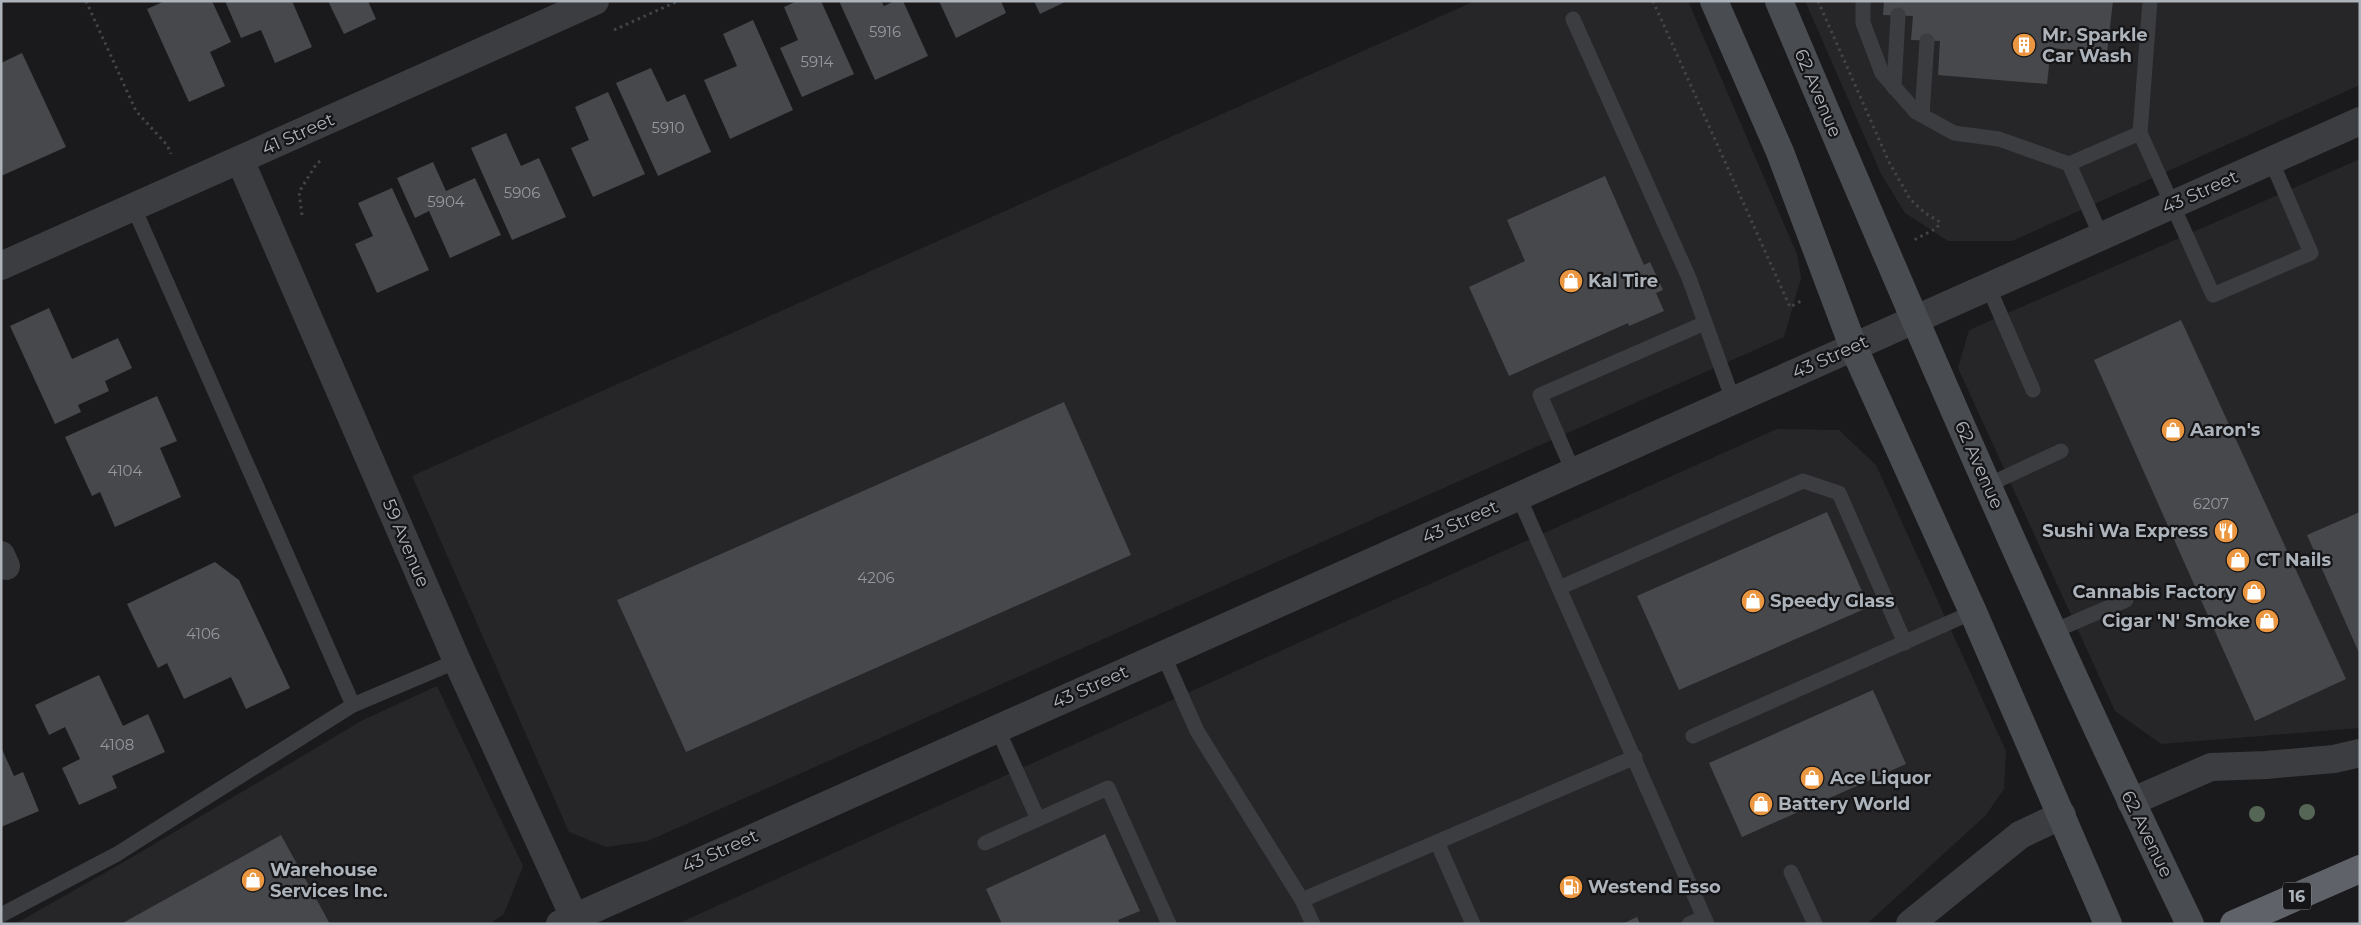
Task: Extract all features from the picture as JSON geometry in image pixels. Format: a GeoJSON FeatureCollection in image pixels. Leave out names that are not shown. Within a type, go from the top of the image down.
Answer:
{"type":"FeatureCollection","features":[{"type":"Feature","properties":{"kind":"highway","name":"16"},"geometry":{"type":"LineString","coordinates":[[2234,924],[2360,869]]}},
{"type":"Feature","properties":{"kind":"main road"},"geometry":{"type":"LineString","coordinates":[[1714,1],[1780,152],[1853,346],[2062,815],[2108,924]]}},
{"type":"Feature","properties":{"kind":"main road","name":"62 Avenue"},"geometry":{"type":"LineString","coordinates":[[1779,1],[1914,319],[2131,802],[2190,924]]}},
{"type":"Feature","properties":{"kind":"street","name":"41 Street"},"geometry":{"type":"LineString","coordinates":[[1,266],[595,1]]}},
{"type":"Feature","properties":{"kind":"street","name":"43 Street"},"geometry":{"type":"LineString","coordinates":[[570,921],[1518,495],[2359,122]]}},
{"type":"Feature","properties":{"kind":"street","name":"59 Avenue"},"geometry":{"type":"LineString","coordinates":[[240,160],[570,921]]}},
{"type":"Feature","properties":{"kind":"street"},"geometry":{"type":"LineString","coordinates":[[2131,802],[2212,767],[2334,759],[2360,754]]}},
{"type":"Feature","properties":{"kind":"street"},"geometry":{"type":"LineString","coordinates":[[1910,924],[2020,835],[2062,815]]}},
{"type":"Feature","properties":{"kind":"lane"},"geometry":{"type":"LineString","coordinates":[[1863,1],[1863,23],[1882,73],[1916,112],[1954,134],[1999,139],[2069,164],[2140,133]]}},
{"type":"Feature","properties":{"kind":"lane"},"geometry":{"type":"LineString","coordinates":[[2150,1],[2140,133],[2213,295],[2311,253],[2271,160]]}},
{"type":"Feature","properties":{"kind":"lane"},"geometry":{"type":"LineString","coordinates":[[1894,88],[1898,15]]}},
{"type":"Feature","properties":{"kind":"lane"},"geometry":{"type":"LineString","coordinates":[[1573,19],[1689,278],[1733,400]]}},
{"type":"Feature","properties":{"kind":"lane"},"geometry":{"type":"LineString","coordinates":[[1922,115],[1926,41]]}},
{"type":"Feature","properties":{"kind":"lane"},"geometry":{"type":"LineString","coordinates":[[2069,164],[2101,236]]}},
{"type":"Feature","properties":{"kind":"lane"},"geometry":{"type":"LineString","coordinates":[[133,206],[353,706]]}},
{"type":"Feature","properties":{"kind":"lane"},"geometry":{"type":"LineString","coordinates":[[1988,286],[2033,390]]}},
{"type":"Feature","properties":{"kind":"lane"},"geometry":{"type":"LineString","coordinates":[[1573,471],[1540,395],[1705,323]]}},
{"type":"Feature","properties":{"kind":"lane"},"geometry":{"type":"LineString","coordinates":[[1988,484],[2061,451]]}},
{"type":"Feature","properties":{"kind":"lane"},"geometry":{"type":"LineString","coordinates":[[1559,588],[1803,481],[1839,493],[1905,642]]}},
{"type":"Feature","properties":{"kind":"lane"},"geometry":{"type":"LineString","coordinates":[[1518,495],[1635,757],[1705,920],[1689,924]]}},
{"type":"Feature","properties":{"kind":"lane"},"geometry":{"type":"LineString","coordinates":[[2054,632],[2126,600]]}},
{"type":"Feature","properties":{"kind":"lane"},"geometry":{"type":"LineString","coordinates":[[1693,736],[1972,612]]}},
{"type":"Feature","properties":{"kind":"lane"},"geometry":{"type":"LineString","coordinates":[[1164,654],[1197,731],[1302,900],[1313,924]]}},
{"type":"Feature","properties":{"kind":"lane"},"geometry":{"type":"LineString","coordinates":[[1,915],[117,854],[353,706],[457,661]]}},
{"type":"Feature","properties":{"kind":"lane"},"geometry":{"type":"LineString","coordinates":[[997,728],[1038,819]]}},
{"type":"Feature","properties":{"kind":"lane"},"geometry":{"type":"LineString","coordinates":[[1302,900],[1635,757]]}},
{"type":"Feature","properties":{"kind":"lane"},"geometry":{"type":"LineString","coordinates":[[985,843],[1108,788],[1169,924]]}},
{"type":"Feature","properties":{"kind":"lane"},"geometry":{"type":"LineString","coordinates":[[1436,842],[1473,924]]}},
{"type":"Feature","properties":{"kind":"lane"},"geometry":{"type":"LineString","coordinates":[[1791,872],[1815,924]]}},
{"type":"Feature","properties":{"kind":"path"},"geometry":{"type":"LineString","coordinates":[[86,1],[136,111],[167,145],[185,185]]}},
{"type":"Feature","properties":{"kind":"path"},"geometry":{"type":"LineString","coordinates":[[607,32],[678,1]]}},
{"type":"Feature","properties":{"kind":"path"},"geometry":{"type":"LineString","coordinates":[[1654,1],[1790,306]]}},
{"type":"Feature","properties":{"kind":"path"},"geometry":{"type":"LineString","coordinates":[[1818,1],[1889,162],[1910,199],[1924,213],[1940,222],[1937,228]]}},
{"type":"Feature","properties":{"kind":"path"},"geometry":{"type":"LineString","coordinates":[[304,222],[299,192],[317,163],[326,159]]}},
{"type":"Feature","properties":{"kind":"shaded area"},"geometry":{"type":"Polygon","coordinates":[[[1475,1],[1688,1],[1797,254],[1801,278],[1784,337],[648,841],[606,847],[569,832],[412,476],[1475,1]]]}},
{"type":"Feature","properties":{"kind":"shaded area"},"geometry":{"type":"Polygon","coordinates":[[[1805,1],[2360,1],[2360,85],[2012,241],[1948,241],[1905,213],[1881,174],[1805,1]]]}},
{"type":"Feature","properties":{"kind":"shaded area"},"geometry":{"type":"Polygon","coordinates":[[[2360,159],[2360,728],[2161,744],[2115,711],[1958,368],[1969,330],[2360,159]]]}},
{"type":"Feature","properties":{"kind":"shaded area"},"geometry":{"type":"Polygon","coordinates":[[[1777,429],[1839,430],[1876,465],[2006,751],[2004,789],[1986,815],[1867,924],[677,924],[1329,629],[1777,429]]]}},
{"type":"Feature","properties":{"kind":"shaded area"},"geometry":{"type":"Polygon","coordinates":[[[437,686],[523,866],[504,914],[489,924],[15,924],[129,859],[363,720],[437,686]]]}},
{"type":"Feature","properties":{"kind":"building"},"geometry":{"type":"Polygon","coordinates":[[[165,1],[212,1],[231,42],[210,52],[225,86],[189,102],[147,9],[165,1]]]}},
{"type":"Feature","properties":{"kind":"building"},"geometry":{"type":"Polygon","coordinates":[[[225,1],[292,1],[312,47],[275,63],[261,30],[241,38],[225,1]]]}},
{"type":"Feature","properties":{"kind":"building"},"geometry":{"type":"Polygon","coordinates":[[[328,1],[368,1],[376,19],[344,34],[328,1]]]}},
{"type":"Feature","properties":{"kind":"building"},"geometry":{"type":"Polygon","coordinates":[[[797,1],[821,1],[854,74],[802,97],[780,48],[798,40],[784,7],[797,1]]]}},
{"type":"Feature","properties":{"kind":"building"},"geometry":{"type":"Polygon","coordinates":[[[839,1],[881,1],[884,6],[895,1],[903,1],[928,56],[875,80],[839,1]]]}},
{"type":"Feature","properties":{"kind":"building"},"geometry":{"type":"Polygon","coordinates":[[[939,1],[1001,1],[1006,13],[956,38],[939,1]]]}},
{"type":"Feature","properties":{"kind":"building"},"geometry":{"type":"Polygon","coordinates":[[[1034,1],[1067,1],[1040,14],[1034,1]]]}},
{"type":"Feature","properties":{"kind":"building","name":"Mr. Sparkle Car Wash"},"geometry":{"type":"Polygon","coordinates":[[[1884,1],[2113,1],[2107,53],[2051,48],[2047,84],[1938,75],[1940,41],[1911,40],[1913,16],[1883,15],[1884,1]]]}},
{"type":"Feature","properties":{"kind":"building"},"geometry":{"type":"Polygon","coordinates":[[[753,20],[793,110],[730,139],[704,80],[737,66],[723,34],[753,20]]]}},
{"type":"Feature","properties":{"kind":"building"},"geometry":{"type":"Polygon","coordinates":[[[22,53],[66,147],[1,176],[1,63],[22,53]]]}},
{"type":"Feature","properties":{"kind":"building"},"geometry":{"type":"Polygon","coordinates":[[[651,68],[667,102],[685,94],[711,152],[658,176],[616,83],[651,68]]]}},
{"type":"Feature","properties":{"kind":"building"},"geometry":{"type":"Polygon","coordinates":[[[608,92],[645,174],[593,197],[571,148],[589,140],[575,107],[608,92]]]}},
{"type":"Feature","properties":{"kind":"building"},"geometry":{"type":"Polygon","coordinates":[[[506,133],[521,166],[539,158],[566,217],[512,240],[471,148],[506,133]]]}},
{"type":"Feature","properties":{"kind":"building"},"geometry":{"type":"Polygon","coordinates":[[[433,162],[446,191],[475,178],[501,235],[450,258],[429,211],[415,218],[397,178],[433,162]]]}},
{"type":"Feature","properties":{"kind":"building","name":"Kal Tire"},"geometry":{"type":"Polygon","coordinates":[[[1605,176],[1644,265],[1650,262],[1663,290],[1656,293],[1664,311],[1629,326],[1628,323],[1509,376],[1469,287],[1525,261],[1507,220],[1605,176]]]}},
{"type":"Feature","properties":{"kind":"building"},"geometry":{"type":"Polygon","coordinates":[[[392,188],[429,270],[377,293],[355,244],[373,236],[358,203],[392,188]]]}},
{"type":"Feature","properties":{"kind":"building"},"geometry":{"type":"Polygon","coordinates":[[[49,308],[72,359],[118,338],[132,368],[105,381],[109,391],[78,405],[81,412],[55,424],[10,326],[49,308]]]}},
{"type":"Feature","properties":{"kind":"building"},"geometry":{"type":"Polygon","coordinates":[[[2181,320],[2346,679],[2255,721],[2094,360],[2181,320]]]}},
{"type":"Feature","properties":{"kind":"building"},"geometry":{"type":"Polygon","coordinates":[[[157,396],[177,441],[160,448],[181,497],[115,527],[100,492],[92,496],[65,437],[157,396]]]}},
{"type":"Feature","properties":{"kind":"building"},"geometry":{"type":"Polygon","coordinates":[[[1064,402],[1131,555],[686,752],[617,600],[1064,402]]]}},
{"type":"Feature","properties":{"kind":"building","name":"Speedy Glass"},"geometry":{"type":"Polygon","coordinates":[[[1827,512],[1869,607],[1679,690],[1637,596],[1827,512]]]}},
{"type":"Feature","properties":{"kind":"building"},"geometry":{"type":"Polygon","coordinates":[[[2360,512],[2360,655],[2307,535],[2360,512]]]}},
{"type":"Feature","properties":{"kind":"building"},"geometry":{"type":"Polygon","coordinates":[[[215,562],[239,580],[290,688],[246,709],[231,677],[184,699],[167,663],[158,668],[127,604],[215,562]]]}},
{"type":"Feature","properties":{"kind":"building"},"geometry":{"type":"Polygon","coordinates":[[[99,675],[123,726],[148,714],[165,752],[112,776],[117,788],[79,805],[62,768],[80,759],[65,727],[49,735],[35,705],[99,675]]]}},
{"type":"Feature","properties":{"kind":"building"},"geometry":{"type":"Polygon","coordinates":[[[1873,690],[1906,764],[1742,837],[1709,763],[1873,690]]]}},
{"type":"Feature","properties":{"kind":"building"},"geometry":{"type":"Polygon","coordinates":[[[1,747],[14,776],[23,772],[39,811],[1,827],[1,747]]]}},
{"type":"Feature","properties":{"kind":"building"},"geometry":{"type":"Polygon","coordinates":[[[1105,834],[1140,911],[1118,920],[1120,924],[1002,924],[986,889],[1105,834]]]}},
{"type":"Feature","properties":{"kind":"building","name":"Warehouse Services Inc."},"geometry":{"type":"Polygon","coordinates":[[[281,835],[330,924],[121,924],[281,835]]]}},
{"type":"Feature","properties":{"kind":"building"},"geometry":{"type":"Polygon","coordinates":[[[1637,917],[1640,924],[1622,924],[1637,917]]]}},
{"type":"Feature","properties":{"kind":"place","name":"Mr. Sparkle Car Wash"},"geometry":{"type":"Point","coordinates":[2024,45]}},
{"type":"Feature","properties":{"kind":"place","name":"Kal Tire"},"geometry":{"type":"Point","coordinates":[1571,281]}},
{"type":"Feature","properties":{"kind":"place","name":"Aaron's"},"geometry":{"type":"Point","coordinates":[2173,430]}},
{"type":"Feature","properties":{"kind":"place","name":"Sushi Wa Express"},"geometry":{"type":"Point","coordinates":[2226,531]}},
{"type":"Feature","properties":{"kind":"place","name":"CT Nails"},"geometry":{"type":"Point","coordinates":[2238,560]}},
{"type":"Feature","properties":{"kind":"place","name":"Cannabis Factory"},"geometry":{"type":"Point","coordinates":[2254,592]}},
{"type":"Feature","properties":{"kind":"place","name":"Speedy Glass"},"geometry":{"type":"Point","coordinates":[1753,601]}},
{"type":"Feature","properties":{"kind":"place","name":"Cigar 'N' Smoke"},"geometry":{"type":"Point","coordinates":[2267,621]}},
{"type":"Feature","properties":{"kind":"place","name":"Ace Liquor"},"geometry":{"type":"Point","coordinates":[1812,778]}},
{"type":"Feature","properties":{"kind":"place","name":"Battery World"},"geometry":{"type":"Point","coordinates":[1761,804]}},
{"type":"Feature","properties":{"kind":"place","name":"Warehouse Services Inc."},"geometry":{"type":"Point","coordinates":[253,880]}},
{"type":"Feature","properties":{"kind":"place","name":"Westend Esso"},"geometry":{"type":"Point","coordinates":[1571,887]}}]}
